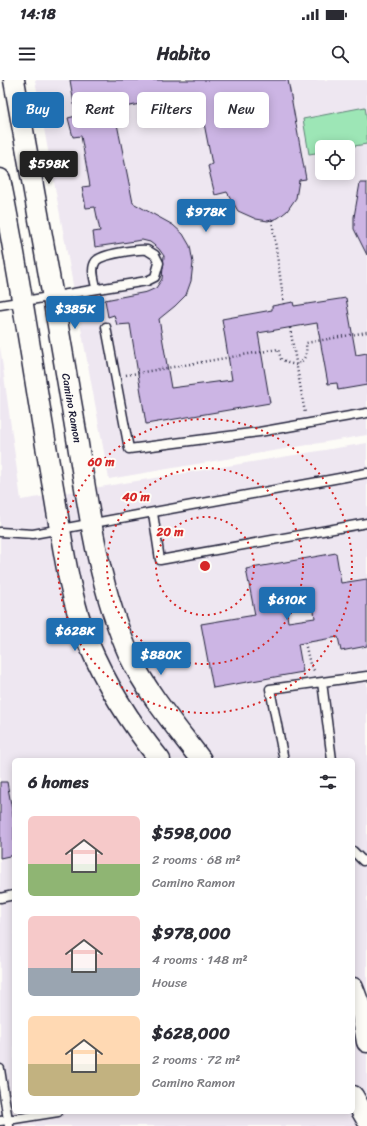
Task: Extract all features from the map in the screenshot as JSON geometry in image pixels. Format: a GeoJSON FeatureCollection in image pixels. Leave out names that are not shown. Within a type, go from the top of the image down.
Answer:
{"type":"FeatureCollection","features":[{"type":"Feature","properties":{"kind":"street","name":"Camino Ramon"},"geometry":{"type":"LineString","coordinates":[[14,80],[53,296],[91,524],[109,599],[131,657],[163,711],[199,758]]}},
{"type":"Feature","properties":{"kind":"street"},"geometry":{"type":"LineString","coordinates":[[0,179],[10,227],[61,529],[76,604],[88,642],[105,678],[126,714],[159,758]]}},
{"type":"Feature","properties":{"kind":"street"},"geometry":{"type":"LineString","coordinates":[[355,993],[361,1009],[367,1042]]}},
{"type":"Feature","properties":{"kind":"street"},"geometry":{"type":"LineString","coordinates":[[355,1099],[367,1120]]}},
{"type":"Feature","properties":{"kind":"lane"},"geometry":{"type":"LineString","coordinates":[[0,305],[96,288],[148,281],[155,277],[160,263],[155,255],[147,250],[103,256],[96,261],[93,272],[96,288]]}},
{"type":"Feature","properties":{"kind":"lane"},"geometry":{"type":"LineString","coordinates":[[106,327],[129,449],[259,432],[367,413]]}},
{"type":"Feature","properties":{"kind":"lane"},"geometry":{"type":"LineString","coordinates":[[0,532],[33,534],[367,473]]}},
{"type":"Feature","properties":{"kind":"lane"},"geometry":{"type":"LineString","coordinates":[[153,513],[160,560],[367,523]]}},
{"type":"Feature","properties":{"kind":"lane"},"geometry":{"type":"LineString","coordinates":[[284,758],[270,689],[367,676]]}},
{"type":"Feature","properties":{"kind":"lane"},"geometry":{"type":"LineString","coordinates":[[322,682],[332,758]]}},
{"type":"Feature","properties":{"kind":"lane"},"geometry":{"type":"LineString","coordinates":[[355,853],[366,863]]}},
{"type":"Feature","properties":{"kind":"lane"},"geometry":{"type":"LineString","coordinates":[[0,898],[12,895]]}},
{"type":"Feature","properties":{"kind":"lane"},"geometry":{"type":"LineString","coordinates":[[0,1069],[6,1123],[49,1114]]}},
{"type":"Feature","properties":{"kind":"path"},"geometry":{"type":"LineString","coordinates":[[272,220],[284,304]]}},
{"type":"Feature","properties":{"kind":"path"},"geometry":{"type":"LineString","coordinates":[[290,328],[307,424]]}},
{"type":"Feature","properties":{"kind":"path"},"geometry":{"type":"LineString","coordinates":[[115,376],[278,348],[281,359],[288,363],[297,365],[305,360],[307,353],[306,343],[367,332]]}},
{"type":"Feature","properties":{"kind":"path"},"geometry":{"type":"LineString","coordinates":[[305,643],[310,664],[322,682]]}},
{"type":"Feature","properties":{"kind":"shaded area"},"geometry":{"type":"Polygon","coordinates":[[[35,80],[367,80],[367,435],[109,479],[44,128],[64,128],[64,92],[37,92],[35,80]]]}},
{"type":"Feature","properties":{"kind":"shaded area"},"geometry":{"type":"Polygon","coordinates":[[[0,346],[21,500],[367,443],[367,1126],[0,1126],[0,346]]]}},
{"type":"Feature","properties":{"kind":"green space"},"geometry":{"type":"Polygon","coordinates":[[[365,107],[367,120],[367,144],[355,146],[355,140],[315,140],[315,153],[309,154],[303,119],[365,107]]]}},
{"type":"Feature","properties":{"kind":"building"},"geometry":{"type":"Polygon","coordinates":[[[70,80],[288,80],[306,179],[299,180],[296,198],[287,211],[278,218],[268,221],[256,219],[238,211],[227,192],[215,195],[208,166],[212,164],[205,128],[206,92],[137,92],[137,105],[129,106],[129,92],[72,92],[70,80]]]}},
{"type":"Feature","properties":{"kind":"building"},"geometry":{"type":"Polygon","coordinates":[[[72,117],[72,128],[118,128],[133,203],[173,225],[183,234],[190,246],[193,263],[191,281],[186,295],[159,319],[171,388],[232,380],[222,319],[272,310],[272,306],[293,302],[294,306],[346,298],[356,355],[367,353],[367,385],[338,390],[337,383],[328,384],[317,323],[258,333],[270,403],[146,424],[130,324],[117,325],[114,315],[108,317],[105,300],[147,292],[156,288],[162,279],[164,256],[159,249],[150,242],[142,240],[95,247],[93,232],[100,231],[95,207],[86,208],[82,187],[90,186],[81,136],[73,137],[68,118],[72,117]]]}},
{"type":"Feature","properties":{"kind":"building"},"geometry":{"type":"Polygon","coordinates":[[[360,183],[367,183],[367,255],[354,229],[354,217],[360,183]]]}},
{"type":"Feature","properties":{"kind":"building"},"geometry":{"type":"Polygon","coordinates":[[[336,553],[341,583],[367,579],[367,646],[341,651],[338,637],[298,644],[303,672],[213,688],[201,624],[255,615],[246,569],[336,553]],[[311,591],[284,595],[288,622],[315,618],[311,591]]]}},
{"type":"Feature","properties":{"kind":"building"},"geometry":{"type":"Polygon","coordinates":[[[0,782],[7,782],[12,810],[12,855],[0,858],[0,782]]]}}]}
